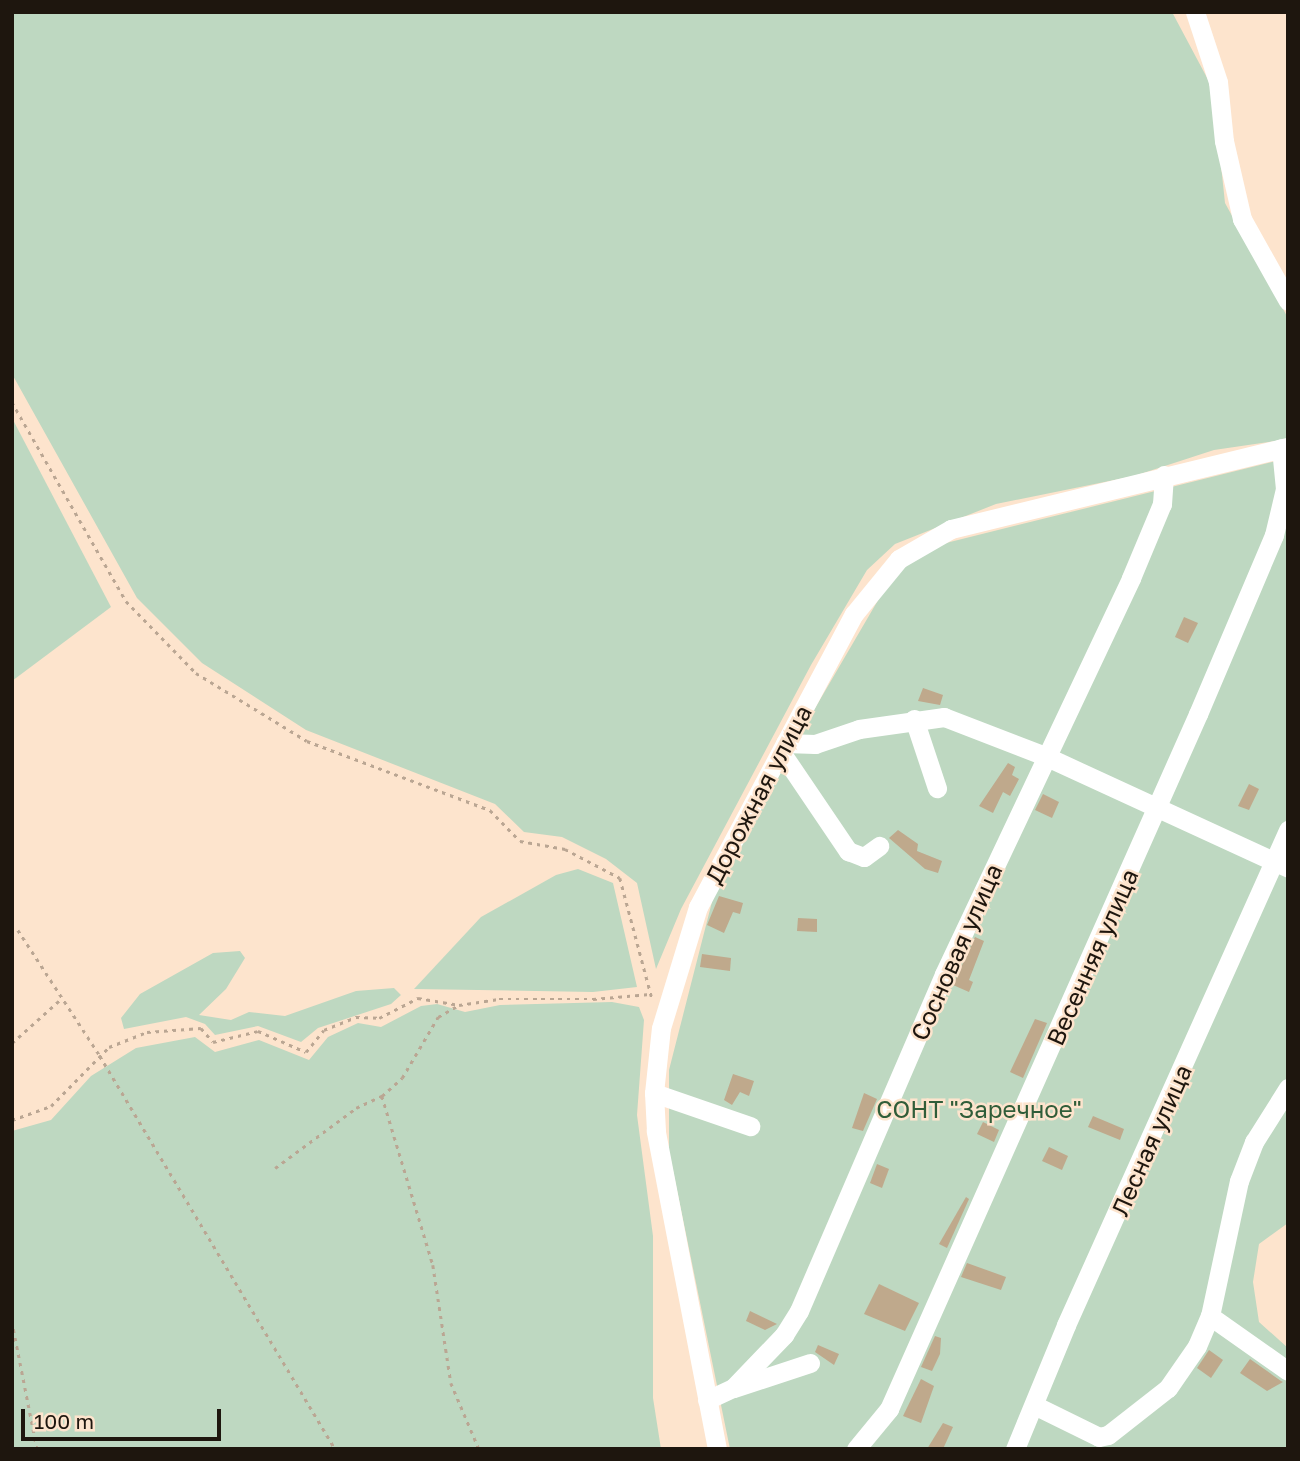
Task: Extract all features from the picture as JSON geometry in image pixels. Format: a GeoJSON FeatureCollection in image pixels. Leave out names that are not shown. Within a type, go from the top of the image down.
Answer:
{"type":"FeatureCollection","features":[{"type":"Feature","properties":{"kind":"street"},"geometry":{"type":"LineString","coordinates":[[1195,12],[1218,82],[1224,141],[1242,219],[1288,301]]}},
{"type":"Feature","properties":{"kind":"street","name":"Дорожная улица"},"geometry":{"type":"LineString","coordinates":[[717,1449],[656,1131],[654,1093],[661,1028],[698,907],[855,614],[878,580],[922,542],[951,529],[1285,447]]}},
{"type":"Feature","properties":{"kind":"street","name":"Весенняя улица"},"geometry":{"type":"LineString","coordinates":[[856,1449],[889,1409],[1158,807],[1274,535],[1285,489],[1285,447]]}},
{"type":"Feature","properties":{"kind":"street","name":"Сосновая улица"},"geometry":{"type":"LineString","coordinates":[[707,1401],[733,1388],[784,1335],[799,1311],[944,974],[1131,578],[1161,504],[1164,475]]}},
{"type":"Feature","properties":{"kind":"street"},"geometry":{"type":"LineString","coordinates":[[880,846],[864,857],[848,851],[783,748],[815,744],[859,729],[914,719],[944,717],[1045,756],[1281,865]]}},
{"type":"Feature","properties":{"kind":"street"},"geometry":{"type":"LineString","coordinates":[[914,719],[937,788]]}},
{"type":"Feature","properties":{"kind":"street","name":"Лесная улица"},"geometry":{"type":"LineString","coordinates":[[1015,1449],[1066,1325],[1281,865],[1288,830]]}},
{"type":"Feature","properties":{"kind":"street"},"geometry":{"type":"LineString","coordinates":[[1034,1405],[1099,1437],[1108,1435],[1168,1388],[1197,1346],[1210,1316],[1239,1181],[1254,1142],[1288,1088]]}},
{"type":"Feature","properties":{"kind":"street"},"geometry":{"type":"LineString","coordinates":[[654,1093],[750,1126]]}},
{"type":"Feature","properties":{"kind":"street"},"geometry":{"type":"LineString","coordinates":[[1210,1316],[1288,1371]]}},
{"type":"Feature","properties":{"kind":"street"},"geometry":{"type":"LineString","coordinates":[[733,1388],[810,1363]]}},
{"type":"Feature","properties":{"kind":"path"},"geometry":{"type":"LineString","coordinates":[[12,402],[126,601],[196,673],[307,741],[490,810],[520,841],[565,849],[620,878],[661,1028]]}},
{"type":"Feature","properties":{"kind":"path"},"geometry":{"type":"LineString","coordinates":[[18,930],[100,1056],[335,1449]]}},
{"type":"Feature","properties":{"kind":"path"},"geometry":{"type":"LineString","coordinates":[[275,1168],[347,1114],[382,1096],[402,1078],[438,1017],[459,1005],[499,999],[593,999],[651,994]]}},
{"type":"Feature","properties":{"kind":"path"},"geometry":{"type":"LineString","coordinates":[[12,1042],[62,998]]}},
{"type":"Feature","properties":{"kind":"path"},"geometry":{"type":"LineString","coordinates":[[12,1120],[51,1106],[109,1047],[147,1032],[201,1028],[213,1042],[258,1031],[306,1052],[324,1030],[356,1017],[379,1018],[418,998],[441,999],[459,1005]]}},
{"type":"Feature","properties":{"kind":"path"},"geometry":{"type":"LineString","coordinates":[[382,1096],[433,1265],[451,1383],[479,1449]]}},
{"type":"Feature","properties":{"kind":"path"},"geometry":{"type":"LineString","coordinates":[[12,1321],[37,1449]]}},
{"type":"Feature","properties":{"kind":"green space"},"geometry":{"type":"Polygon","coordinates":[[[12,12],[1172,12],[1213,89],[1225,203],[1288,318],[1288,439],[1214,450],[1134,476],[996,504],[895,544],[867,570],[811,665],[681,909],[656,969],[637,883],[606,859],[562,837],[524,832],[495,804],[306,730],[202,663],[137,598],[12,374],[12,12]]]}},
{"type":"Feature","properties":{"kind":"green space"},"geometry":{"type":"Polygon","coordinates":[[[12,418],[111,607],[12,681],[12,418]]]}},
{"type":"Feature","properties":{"kind":"green space","name":"СОНТ \"Заречное\""},"geometry":{"type":"Polygon","coordinates":[[[1288,458],[1288,1223],[1259,1244],[1253,1282],[1259,1322],[1288,1348],[1288,1449],[730,1449],[669,1151],[669,1070],[714,894],[755,811],[891,578],[930,547],[1288,458]]]}},
{"type":"Feature","properties":{"kind":"green space"},"geometry":{"type":"Polygon","coordinates":[[[578,869],[613,883],[637,987],[593,992],[414,989],[481,917],[556,875],[578,869]]]}},
{"type":"Feature","properties":{"kind":"green space"},"geometry":{"type":"Polygon","coordinates":[[[240,951],[245,958],[226,989],[199,1015],[231,1020],[249,1012],[285,1016],[356,991],[394,988],[401,995],[391,1004],[318,1028],[301,1042],[258,1026],[215,1035],[205,1024],[186,1017],[124,1029],[121,1018],[140,994],[213,953],[240,951]]]}},
{"type":"Feature","properties":{"kind":"green space"},"geometry":{"type":"Polygon","coordinates":[[[612,1002],[639,1007],[644,1020],[637,1115],[653,1236],[653,1398],[661,1449],[12,1449],[12,1131],[51,1120],[91,1076],[136,1048],[195,1037],[215,1052],[259,1040],[309,1060],[328,1037],[358,1023],[381,1027],[421,1006],[437,1004],[465,1012],[500,1005],[612,1002]]]}},
{"type":"Feature","properties":{"kind":"building"},"geometry":{"type":"Polygon","coordinates":[[[1184,617],[1198,623],[1188,643],[1175,637],[1184,617]]]}},
{"type":"Feature","properties":{"kind":"building"},"geometry":{"type":"Polygon","coordinates":[[[923,688],[943,695],[940,705],[918,701],[923,688]]]}},
{"type":"Feature","properties":{"kind":"building"},"geometry":{"type":"Polygon","coordinates":[[[1008,763],[1015,767],[1012,775],[1019,779],[1010,796],[1003,792],[993,813],[979,806],[1008,763]]]}},
{"type":"Feature","properties":{"kind":"building"},"geometry":{"type":"Polygon","coordinates":[[[1249,784],[1259,789],[1249,810],[1238,806],[1249,784]]]}},
{"type":"Feature","properties":{"kind":"building"},"geometry":{"type":"Polygon","coordinates":[[[1043,794],[1059,802],[1052,818],[1035,810],[1043,794]]]}},
{"type":"Feature","properties":{"kind":"building"},"geometry":{"type":"Polygon","coordinates":[[[898,830],[918,844],[917,851],[942,861],[938,873],[925,869],[889,838],[898,830]]]}},
{"type":"Feature","properties":{"kind":"building"},"geometry":{"type":"Polygon","coordinates":[[[719,896],[743,903],[740,914],[733,912],[724,933],[707,925],[719,896]]]}},
{"type":"Feature","properties":{"kind":"building"},"geometry":{"type":"Polygon","coordinates":[[[798,918],[817,919],[817,932],[797,931],[798,918]]]}},
{"type":"Feature","properties":{"kind":"building"},"geometry":{"type":"Polygon","coordinates":[[[975,937],[984,941],[969,980],[973,982],[969,992],[953,985],[975,937]]]}},
{"type":"Feature","properties":{"kind":"building"},"geometry":{"type":"Polygon","coordinates":[[[702,954],[731,958],[730,971],[700,967],[702,954]]]}},
{"type":"Feature","properties":{"kind":"building"},"geometry":{"type":"Polygon","coordinates":[[[1035,1019],[1047,1023],[1023,1078],[1010,1072],[1035,1019]]]}},
{"type":"Feature","properties":{"kind":"building"},"geometry":{"type":"Polygon","coordinates":[[[733,1074],[754,1081],[749,1096],[740,1092],[732,1105],[724,1100],[733,1074]]]}},
{"type":"Feature","properties":{"kind":"building"},"geometry":{"type":"Polygon","coordinates":[[[864,1093],[877,1099],[863,1131],[852,1128],[864,1093]]]}},
{"type":"Feature","properties":{"kind":"building"},"geometry":{"type":"Polygon","coordinates":[[[1093,1116],[1124,1129],[1120,1140],[1088,1127],[1093,1116]]]}},
{"type":"Feature","properties":{"kind":"building"},"geometry":{"type":"Polygon","coordinates":[[[983,1122],[999,1130],[994,1142],[977,1134],[983,1122]]]}},
{"type":"Feature","properties":{"kind":"building"},"geometry":{"type":"Polygon","coordinates":[[[1049,1147],[1068,1156],[1062,1170],[1042,1161],[1049,1147]]]}},
{"type":"Feature","properties":{"kind":"building"},"geometry":{"type":"Polygon","coordinates":[[[877,1164],[889,1169],[882,1188],[870,1183],[877,1164]]]}},
{"type":"Feature","properties":{"kind":"building"},"geometry":{"type":"Polygon","coordinates":[[[966,1197],[969,1199],[947,1248],[939,1244],[966,1197]]]}},
{"type":"Feature","properties":{"kind":"building"},"geometry":{"type":"Polygon","coordinates":[[[967,1263],[1006,1277],[1001,1290],[961,1277],[967,1263]]]}},
{"type":"Feature","properties":{"kind":"building"},"geometry":{"type":"Polygon","coordinates":[[[879,1284],[919,1303],[905,1331],[864,1314],[879,1284]]]}},
{"type":"Feature","properties":{"kind":"building"},"geometry":{"type":"Polygon","coordinates":[[[750,1311],[777,1324],[765,1330],[746,1321],[750,1311]]]}},
{"type":"Feature","properties":{"kind":"building"},"geometry":{"type":"Polygon","coordinates":[[[935,1336],[941,1338],[940,1354],[932,1371],[921,1367],[935,1336]]]}},
{"type":"Feature","properties":{"kind":"building"},"geometry":{"type":"Polygon","coordinates":[[[818,1345],[839,1354],[834,1365],[815,1352],[818,1345]]]}},
{"type":"Feature","properties":{"kind":"building"},"geometry":{"type":"Polygon","coordinates":[[[1209,1350],[1223,1360],[1211,1378],[1197,1368],[1209,1350]]]}},
{"type":"Feature","properties":{"kind":"building"},"geometry":{"type":"Polygon","coordinates":[[[1250,1359],[1283,1382],[1267,1391],[1240,1373],[1250,1359]]]}},
{"type":"Feature","properties":{"kind":"building"},"geometry":{"type":"Polygon","coordinates":[[[921,1379],[934,1386],[921,1423],[903,1416],[921,1379]]]}},
{"type":"Feature","properties":{"kind":"building"},"geometry":{"type":"Polygon","coordinates":[[[943,1423],[953,1427],[943,1449],[927,1449],[943,1423]]]}}]}
